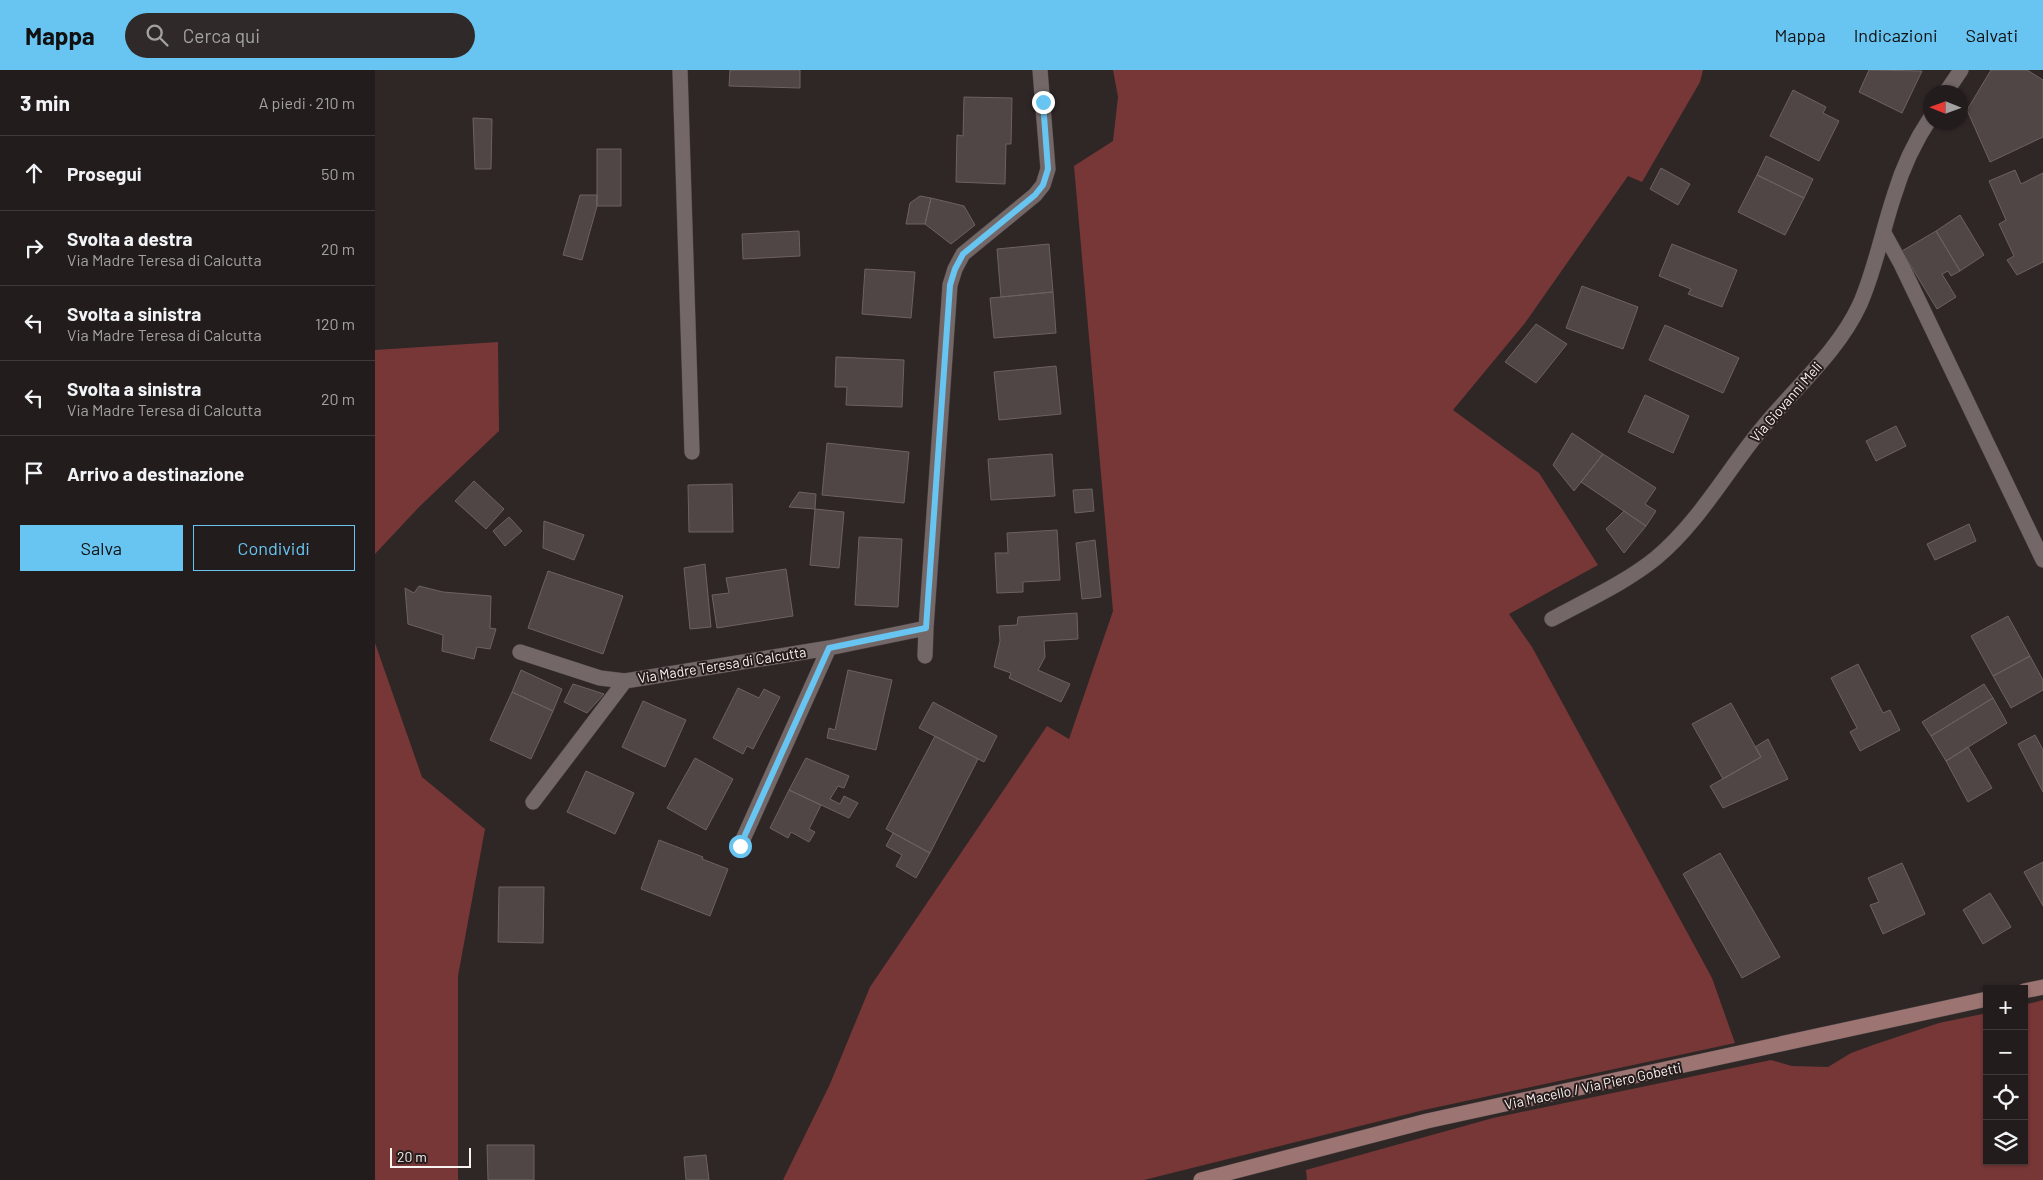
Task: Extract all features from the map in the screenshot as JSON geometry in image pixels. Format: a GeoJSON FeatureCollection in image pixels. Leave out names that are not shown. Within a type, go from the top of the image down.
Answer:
{"type":"FeatureCollection","features":[{"type":"Feature","properties":{"kind":"street"},"geometry":{"type":"LineString","coordinates":[[680,70],[692,452]]}},
{"type":"Feature","properties":{"kind":"street"},"geometry":{"type":"LineString","coordinates":[[925,656],[950,285],[955,269],[963,254],[1035,195],[1043,185],[1048,169],[1040,70]]}},
{"type":"Feature","properties":{"kind":"street"},"geometry":{"type":"LineString","coordinates":[[1951,85],[1961,70]]}},
{"type":"Feature","properties":{"kind":"street","name":"Via Giovanni Meli"},"geometry":{"type":"LineString","coordinates":[[1552,619],[1635,573],[1657,557],[1686,529],[1759,431],[1833,348],[1860,305],[1894,196],[1923,129]]}},
{"type":"Feature","properties":{"kind":"street"},"geometry":{"type":"LineString","coordinates":[[1884,233],[1901,264],[2043,560]]}},
{"type":"Feature","properties":{"kind":"street","name":"Via Madre Teresa di Calcutta"},"geometry":{"type":"LineString","coordinates":[[520,652],[600,678],[625,681],[829,648],[926,628]]}},
{"type":"Feature","properties":{"kind":"street"},"geometry":{"type":"LineString","coordinates":[[740,846],[829,648]]}},
{"type":"Feature","properties":{"kind":"street"},"geometry":{"type":"LineString","coordinates":[[533,802],[625,681]]}},
{"type":"Feature","properties":{"kind":"street"},"geometry":{"type":"LineString","coordinates":[[2028,990],[2043,987]]}},
{"type":"Feature","properties":{"kind":"street","name":"Via Macello / Via Piero Gobetti"},"geometry":{"type":"LineString","coordinates":[[1201,1180],[1427,1121],[1983,1000]]}},
{"type":"Feature","properties":{"kind":"shaded area"},"geometry":{"type":"Polygon","coordinates":[[[1113,70],[1703,70],[1700,82],[1642,182],[1628,176],[1525,323],[1453,410],[1539,473],[1598,565],[1509,614],[1532,647],[1712,978],[1735,1043],[1424,1110],[1144,1180],[783,1180],[830,1084],[870,987],[1047,726],[1069,739],[1113,611],[1074,166],[1113,141],[1118,97],[1113,70]]]}},
{"type":"Feature","properties":{"kind":"shaded area"},"geometry":{"type":"Polygon","coordinates":[[[498,342],[499,431],[420,506],[375,554],[375,350],[498,342]]]}},
{"type":"Feature","properties":{"kind":"shaded area"},"geometry":{"type":"Polygon","coordinates":[[[375,643],[422,777],[485,829],[458,976],[458,1180],[375,1180],[375,643]]]}},
{"type":"Feature","properties":{"kind":"shaded area"},"geometry":{"type":"Polygon","coordinates":[[[2043,1000],[2043,1180],[1307,1180],[1306,1170],[1493,1118],[1771,1060],[1792,1066],[1828,1067],[1851,1053],[1873,1045],[1939,1023],[1983,1014],[1983,1165],[2028,1165],[2028,1004],[2043,1000]]]}},
{"type":"Feature","properties":{"kind":"building"},"geometry":{"type":"Polygon","coordinates":[[[730,70],[800,70],[800,88],[729,86],[730,70]]]}},
{"type":"Feature","properties":{"kind":"building"},"geometry":{"type":"Polygon","coordinates":[[[1869,70],[1922,71],[1902,113],[1859,92],[1869,70]]]}},
{"type":"Feature","properties":{"kind":"building"},"geometry":{"type":"Polygon","coordinates":[[[1991,70],[2027,70],[2043,80],[2043,137],[1990,162],[1968,108],[1991,70]]]}},
{"type":"Feature","properties":{"kind":"building"},"geometry":{"type":"Polygon","coordinates":[[[1793,90],[1826,107],[1823,113],[1839,121],[1819,161],[1770,136],[1793,90]]]}},
{"type":"Feature","properties":{"kind":"building"},"geometry":{"type":"Polygon","coordinates":[[[964,97],[1012,98],[1011,144],[1006,144],[1005,184],[956,182],[957,135],[963,136],[964,97]]]}},
{"type":"Feature","properties":{"kind":"building"},"geometry":{"type":"Polygon","coordinates":[[[473,118],[492,119],[491,169],[475,169],[473,118]]]}},
{"type":"Feature","properties":{"kind":"building"},"geometry":{"type":"Polygon","coordinates":[[[597,149],[621,149],[621,206],[597,206],[597,149]]]}},
{"type":"Feature","properties":{"kind":"building"},"geometry":{"type":"Polygon","coordinates":[[[1766,156],[1813,179],[1804,198],[1757,175],[1766,156]]]}},
{"type":"Feature","properties":{"kind":"building"},"geometry":{"type":"Polygon","coordinates":[[[1661,168],[1690,184],[1678,205],[1650,189],[1661,168]]]}},
{"type":"Feature","properties":{"kind":"building"},"geometry":{"type":"Polygon","coordinates":[[[2015,170],[2021,184],[2043,173],[2043,262],[2017,275],[2007,260],[2014,256],[1999,224],[2006,220],[1989,181],[2015,170]]]}},
{"type":"Feature","properties":{"kind":"building"},"geometry":{"type":"Polygon","coordinates":[[[1757,175],[1804,198],[1785,235],[1738,212],[1757,175]]]}},
{"type":"Feature","properties":{"kind":"building"},"geometry":{"type":"Polygon","coordinates":[[[580,195],[597,195],[597,206],[582,260],[563,255],[580,195]]]}},
{"type":"Feature","properties":{"kind":"building"},"geometry":{"type":"Polygon","coordinates":[[[920,196],[931,198],[925,224],[906,224],[910,203],[920,196]]]}},
{"type":"Feature","properties":{"kind":"building"},"geometry":{"type":"Polygon","coordinates":[[[931,198],[964,206],[975,225],[951,244],[925,224],[931,198]]]}},
{"type":"Feature","properties":{"kind":"building"},"geometry":{"type":"Polygon","coordinates":[[[1960,215],[1984,255],[1960,271],[1936,231],[1960,215]]]}},
{"type":"Feature","properties":{"kind":"building"},"geometry":{"type":"Polygon","coordinates":[[[799,231],[800,256],[743,259],[742,234],[799,231]]]}},
{"type":"Feature","properties":{"kind":"building"},"geometry":{"type":"Polygon","coordinates":[[[1936,231],[1960,271],[1951,276],[1948,271],[1942,274],[1956,297],[1937,309],[1902,251],[1936,231]]]}},
{"type":"Feature","properties":{"kind":"building"},"geometry":{"type":"Polygon","coordinates":[[[1049,244],[1053,292],[1001,297],[997,249],[1049,244]]]}},
{"type":"Feature","properties":{"kind":"building"},"geometry":{"type":"Polygon","coordinates":[[[1672,244],[1737,270],[1722,307],[1688,294],[1691,289],[1659,276],[1672,244]]]}},
{"type":"Feature","properties":{"kind":"building"},"geometry":{"type":"Polygon","coordinates":[[[865,269],[915,272],[911,318],[862,314],[865,269]]]}},
{"type":"Feature","properties":{"kind":"building"},"geometry":{"type":"Polygon","coordinates":[[[1582,286],[1638,307],[1623,349],[1566,328],[1582,286]]]}},
{"type":"Feature","properties":{"kind":"building"},"geometry":{"type":"Polygon","coordinates":[[[1053,292],[1056,333],[994,338],[990,298],[1053,292]]]}},
{"type":"Feature","properties":{"kind":"building"},"geometry":{"type":"Polygon","coordinates":[[[1536,324],[1567,344],[1536,383],[1505,362],[1536,324]]]}},
{"type":"Feature","properties":{"kind":"building"},"geometry":{"type":"Polygon","coordinates":[[[1665,325],[1739,358],[1723,393],[1649,360],[1665,325]]]}},
{"type":"Feature","properties":{"kind":"building"},"geometry":{"type":"Polygon","coordinates":[[[836,357],[904,360],[902,407],[846,405],[847,387],[835,387],[836,357]]]}},
{"type":"Feature","properties":{"kind":"building"},"geometry":{"type":"Polygon","coordinates":[[[1056,366],[1061,414],[999,420],[994,372],[1056,366]]]}},
{"type":"Feature","properties":{"kind":"building"},"geometry":{"type":"Polygon","coordinates":[[[1645,395],[1689,416],[1673,453],[1628,432],[1645,395]]]}},
{"type":"Feature","properties":{"kind":"building"},"geometry":{"type":"Polygon","coordinates":[[[1896,426],[1906,446],[1876,461],[1866,441],[1896,426]]]}},
{"type":"Feature","properties":{"kind":"building"},"geometry":{"type":"Polygon","coordinates":[[[1572,433],[1603,454],[1574,491],[1553,465],[1572,433]]]}},
{"type":"Feature","properties":{"kind":"building"},"geometry":{"type":"Polygon","coordinates":[[[827,443],[909,452],[904,503],[822,495],[827,443]]]}},
{"type":"Feature","properties":{"kind":"building"},"geometry":{"type":"Polygon","coordinates":[[[1052,454],[1055,496],[991,500],[988,459],[1052,454]]]}},
{"type":"Feature","properties":{"kind":"building"},"geometry":{"type":"Polygon","coordinates":[[[1603,454],[1656,488],[1645,504],[1656,511],[1646,526],[1581,482],[1603,454]]]}},
{"type":"Feature","properties":{"kind":"building"},"geometry":{"type":"Polygon","coordinates":[[[474,481],[504,509],[486,529],[455,501],[474,481]]]}},
{"type":"Feature","properties":{"kind":"building"},"geometry":{"type":"Polygon","coordinates":[[[732,484],[733,532],[689,532],[688,485],[732,484]]]}},
{"type":"Feature","properties":{"kind":"building"},"geometry":{"type":"Polygon","coordinates":[[[1092,489],[1094,511],[1075,513],[1073,490],[1092,489]]]}},
{"type":"Feature","properties":{"kind":"building"},"geometry":{"type":"Polygon","coordinates":[[[799,492],[816,494],[815,509],[789,507],[799,492]]]}},
{"type":"Feature","properties":{"kind":"building"},"geometry":{"type":"Polygon","coordinates":[[[815,509],[844,512],[839,568],[810,565],[815,509]]]}},
{"type":"Feature","properties":{"kind":"building"},"geometry":{"type":"Polygon","coordinates":[[[1624,511],[1646,526],[1624,553],[1606,529],[1624,511]]]}},
{"type":"Feature","properties":{"kind":"building"},"geometry":{"type":"Polygon","coordinates":[[[509,517],[522,531],[505,546],[493,531],[509,517]]]}},
{"type":"Feature","properties":{"kind":"building"},"geometry":{"type":"Polygon","coordinates":[[[544,521],[584,535],[574,560],[543,548],[544,521]]]}},
{"type":"Feature","properties":{"kind":"building"},"geometry":{"type":"Polygon","coordinates":[[[1969,524],[1976,541],[1935,560],[1927,544],[1969,524]]]}},
{"type":"Feature","properties":{"kind":"building"},"geometry":{"type":"Polygon","coordinates":[[[1057,530],[1060,580],[1023,582],[1023,592],[997,593],[995,553],[1008,553],[1007,533],[1057,530]]]}},
{"type":"Feature","properties":{"kind":"building"},"geometry":{"type":"Polygon","coordinates":[[[859,537],[902,539],[898,607],[855,605],[859,537]]]}},
{"type":"Feature","properties":{"kind":"building"},"geometry":{"type":"Polygon","coordinates":[[[1095,540],[1101,597],[1082,599],[1076,543],[1095,540]]]}},
{"type":"Feature","properties":{"kind":"building"},"geometry":{"type":"Polygon","coordinates":[[[705,564],[711,627],[690,629],[684,568],[705,564]]]}},
{"type":"Feature","properties":{"kind":"building"},"geometry":{"type":"Polygon","coordinates":[[[786,569],[793,616],[717,628],[712,595],[729,593],[726,578],[786,569]]]}},
{"type":"Feature","properties":{"kind":"building"},"geometry":{"type":"Polygon","coordinates":[[[548,571],[623,596],[603,654],[528,628],[548,571]]]}},
{"type":"Feature","properties":{"kind":"building"},"geometry":{"type":"Polygon","coordinates":[[[419,586],[443,592],[491,596],[490,628],[496,629],[490,649],[477,647],[474,659],[442,651],[443,635],[408,624],[405,588],[414,593],[419,586]]]}},
{"type":"Feature","properties":{"kind":"building"},"geometry":{"type":"Polygon","coordinates":[[[1077,613],[1078,639],[1044,641],[1045,657],[1038,670],[1070,684],[1061,702],[1009,678],[1011,673],[994,667],[1000,641],[999,626],[1017,625],[1018,617],[1077,613]]]}},
{"type":"Feature","properties":{"kind":"building"},"geometry":{"type":"Polygon","coordinates":[[[2008,616],[2030,656],[1993,676],[1971,636],[2008,616]]]}},
{"type":"Feature","properties":{"kind":"building"},"geometry":{"type":"Polygon","coordinates":[[[2030,656],[2043,680],[2043,690],[2011,708],[1993,676],[2030,656]]]}},
{"type":"Feature","properties":{"kind":"building"},"geometry":{"type":"Polygon","coordinates":[[[1858,664],[1883,713],[1890,710],[1900,730],[1860,751],[1850,732],[1857,728],[1831,678],[1858,664]]]}},
{"type":"Feature","properties":{"kind":"building"},"geometry":{"type":"Polygon","coordinates":[[[521,670],[562,689],[553,711],[512,692],[521,670]]]}},
{"type":"Feature","properties":{"kind":"building"},"geometry":{"type":"Polygon","coordinates":[[[848,670],[892,680],[876,750],[827,738],[829,728],[835,730],[848,670]]]}},
{"type":"Feature","properties":{"kind":"building"},"geometry":{"type":"Polygon","coordinates":[[[573,684],[604,694],[587,713],[564,702],[573,684]]]}},
{"type":"Feature","properties":{"kind":"building"},"geometry":{"type":"Polygon","coordinates":[[[1984,684],[1993,698],[1931,736],[1922,722],[1984,684]]]}},
{"type":"Feature","properties":{"kind":"building"},"geometry":{"type":"Polygon","coordinates":[[[738,688],[759,698],[764,689],[780,697],[753,749],[747,746],[743,754],[713,738],[738,688]]]}},
{"type":"Feature","properties":{"kind":"building"},"geometry":{"type":"Polygon","coordinates":[[[512,692],[553,711],[531,759],[490,740],[512,692]]]}},
{"type":"Feature","properties":{"kind":"building"},"geometry":{"type":"Polygon","coordinates":[[[1993,698],[2007,723],[1946,761],[1931,736],[1993,698]]]}},
{"type":"Feature","properties":{"kind":"building"},"geometry":{"type":"Polygon","coordinates":[[[643,701],[686,720],[665,767],[622,747],[643,701]]]}},
{"type":"Feature","properties":{"kind":"building"},"geometry":{"type":"Polygon","coordinates":[[[933,702],[997,736],[984,762],[919,728],[933,702]]]}},
{"type":"Feature","properties":{"kind":"building"},"geometry":{"type":"Polygon","coordinates":[[[1731,703],[1761,757],[1723,779],[1692,724],[1731,703]]]}},
{"type":"Feature","properties":{"kind":"building"},"geometry":{"type":"Polygon","coordinates":[[[2035,735],[2043,750],[2043,792],[2018,744],[2035,735]]]}},
{"type":"Feature","properties":{"kind":"building"},"geometry":{"type":"Polygon","coordinates":[[[935,736],[978,759],[930,853],[886,829],[935,736]]]}},
{"type":"Feature","properties":{"kind":"building"},"geometry":{"type":"Polygon","coordinates":[[[1768,739],[1788,779],[1723,808],[1710,786],[1761,757],[1755,747],[1768,739]]]}},
{"type":"Feature","properties":{"kind":"building"},"geometry":{"type":"Polygon","coordinates":[[[1968,747],[1992,788],[1968,802],[1946,761],[1968,747]]]}},
{"type":"Feature","properties":{"kind":"building"},"geometry":{"type":"Polygon","coordinates":[[[695,758],[733,779],[706,830],[667,808],[695,758]]]}},
{"type":"Feature","properties":{"kind":"building"},"geometry":{"type":"Polygon","coordinates":[[[806,758],[849,776],[844,788],[838,786],[830,799],[840,804],[844,796],[858,803],[849,818],[789,790],[806,758]]]}},
{"type":"Feature","properties":{"kind":"building"},"geometry":{"type":"Polygon","coordinates":[[[586,771],[634,793],[615,834],[567,812],[586,771]]]}},
{"type":"Feature","properties":{"kind":"building"},"geometry":{"type":"Polygon","coordinates":[[[789,790],[821,805],[809,829],[815,832],[809,842],[791,832],[788,838],[770,828],[789,790]]]}},
{"type":"Feature","properties":{"kind":"building"},"geometry":{"type":"Polygon","coordinates":[[[893,833],[930,853],[916,878],[896,866],[902,855],[886,846],[893,833]]]}},
{"type":"Feature","properties":{"kind":"building"},"geometry":{"type":"Polygon","coordinates":[[[659,840],[728,869],[710,916],[641,889],[659,840]]]}},
{"type":"Feature","properties":{"kind":"building"},"geometry":{"type":"Polygon","coordinates":[[[1720,853],[1780,957],[1742,978],[1683,874],[1720,853]]]}},
{"type":"Feature","properties":{"kind":"building"},"geometry":{"type":"Polygon","coordinates":[[[2043,862],[2043,906],[2024,872],[2043,862]]]}},
{"type":"Feature","properties":{"kind":"building"},"geometry":{"type":"Polygon","coordinates":[[[1902,863],[1925,914],[1883,934],[1870,905],[1879,902],[1868,878],[1902,863]]]}},
{"type":"Feature","properties":{"kind":"building"},"geometry":{"type":"Polygon","coordinates":[[[499,887],[544,887],[543,943],[498,942],[499,887]]]}},
{"type":"Feature","properties":{"kind":"building"},"geometry":{"type":"Polygon","coordinates":[[[1990,893],[2011,927],[1983,944],[1963,910],[1990,893]]]}},
{"type":"Feature","properties":{"kind":"building"},"geometry":{"type":"Polygon","coordinates":[[[487,1145],[534,1145],[534,1180],[488,1180],[487,1145]]]}},
{"type":"Feature","properties":{"kind":"building"},"geometry":{"type":"Polygon","coordinates":[[[706,1155],[709,1180],[686,1180],[684,1157],[706,1155]]]}},
{"type":"Feature","properties":{"kind":"route"},"geometry":{"type":"LineString","coordinates":[[740,846],[829,648],[926,628],[950,285],[955,269],[963,254],[1035,195],[1043,185],[1048,169],[1043,102]]}}]}
